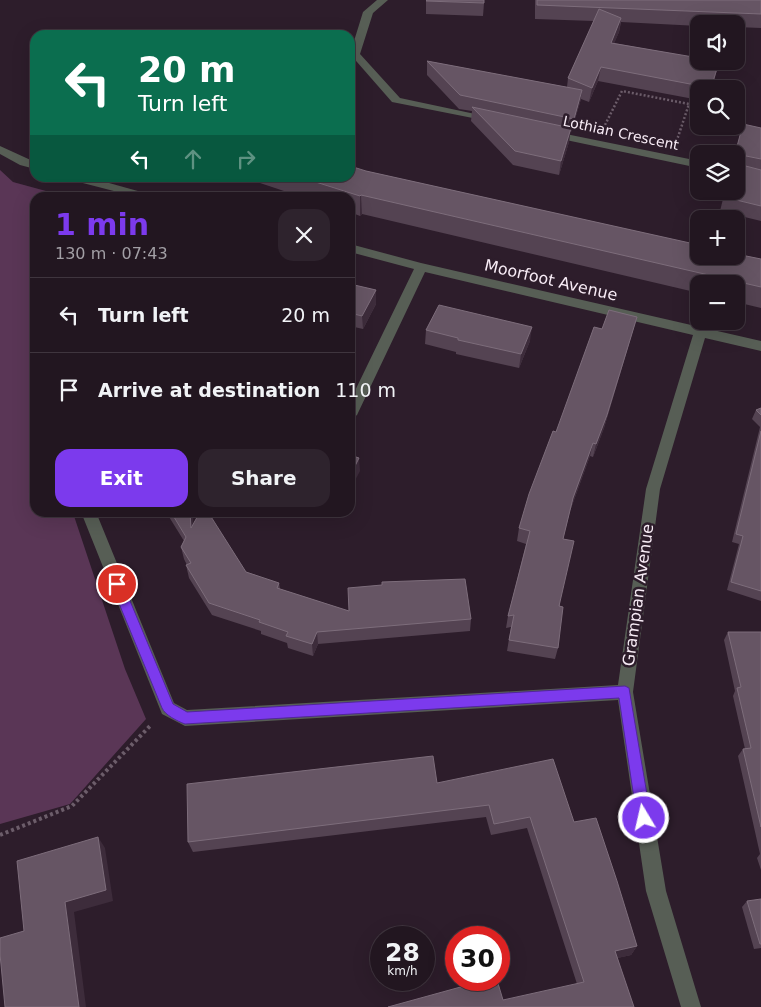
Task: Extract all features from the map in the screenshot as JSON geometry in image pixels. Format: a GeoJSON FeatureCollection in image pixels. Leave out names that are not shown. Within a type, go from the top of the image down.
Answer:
{"type":"FeatureCollection","features":[{"type":"Feature","properties":{"kind":"street"},"geometry":{"type":"LineString","coordinates":[[355,51],[368,12],[383,0]]}},
{"type":"Feature","properties":{"kind":"street"},"geometry":{"type":"LineString","coordinates":[[355,55],[396,100],[520,127]]}},
{"type":"Feature","properties":{"kind":"street","name":"Lothian Crescent"},"geometry":{"type":"LineString","coordinates":[[538,131],[690,164]]}},
{"type":"Feature","properties":{"kind":"street"},"geometry":{"type":"LineString","coordinates":[[0,150],[24,164],[30,165]]}},
{"type":"Feature","properties":{"kind":"street"},"geometry":{"type":"LineString","coordinates":[[95,182],[134,192]]}},
{"type":"Feature","properties":{"kind":"street","name":"Moorfoot Avenue"},"geometry":{"type":"LineString","coordinates":[[355,249],[421,267],[761,346]]}},
{"type":"Feature","properties":{"kind":"street"},"geometry":{"type":"LineString","coordinates":[[355,405],[421,267]]}},
{"type":"Feature","properties":{"kind":"street","name":"Grampian Avenue"},"geometry":{"type":"LineString","coordinates":[[692,1007],[656,891],[625,692],[653,489],[700,332]]}},
{"type":"Feature","properties":{"kind":"street"},"geometry":{"type":"LineString","coordinates":[[90,517],[168,708],[185,718],[625,692]]}},
{"type":"Feature","properties":{"kind":"path"},"geometry":{"type":"LineString","coordinates":[[596,143],[622,91],[689,104],[671,159]]}},
{"type":"Feature","properties":{"kind":"path"},"geometry":{"type":"LineString","coordinates":[[0,834],[72,806],[168,708]]}},
{"type":"Feature","properties":{"kind":"shaded area"},"geometry":{"type":"Polygon","coordinates":[[[0,170],[13,182],[50,192],[30,192],[30,517],[74,517],[125,669],[146,719],[70,804],[0,824],[0,170]]]}},
{"type":"Feature","properties":{"kind":"building"},"geometry":{"type":"Polygon","coordinates":[[[484,0],[484,3],[426,1],[484,0]]]}},
{"type":"Feature","properties":{"kind":"building"},"geometry":{"type":"Polygon","coordinates":[[[537,0],[761,0],[761,14],[537,5],[537,0]]]}},
{"type":"Feature","properties":{"kind":"building"},"geometry":{"type":"Polygon","coordinates":[[[599,9],[621,18],[611,43],[690,56],[690,70],[717,70],[713,80],[690,80],[690,84],[601,67],[592,88],[568,78],[599,9]]]}},
{"type":"Feature","properties":{"kind":"building"},"geometry":{"type":"Polygon","coordinates":[[[427,61],[582,90],[574,119],[460,95],[427,61]]]}},
{"type":"Feature","properties":{"kind":"building"},"geometry":{"type":"Polygon","coordinates":[[[472,107],[571,128],[561,161],[515,151],[472,107]]]}},
{"type":"Feature","properties":{"kind":"building"},"geometry":{"type":"Polygon","coordinates":[[[745,124],[761,128],[761,159],[745,156],[745,145],[737,145],[740,135],[745,135],[745,124]]]}},
{"type":"Feature","properties":{"kind":"building"},"geometry":{"type":"Polygon","coordinates":[[[745,166],[761,170],[761,206],[736,200],[745,200],[745,166]]]}},
{"type":"Feature","properties":{"kind":"building"},"geometry":{"type":"Polygon","coordinates":[[[355,168],[690,243],[690,265],[745,265],[745,256],[761,259],[761,287],[745,283],[745,275],[709,275],[360,196],[355,194],[355,192],[347,192],[316,182],[355,182],[355,168]]]}},
{"type":"Feature","properties":{"kind":"building"},"geometry":{"type":"Polygon","coordinates":[[[355,285],[376,290],[362,316],[355,314],[355,285]]]}},
{"type":"Feature","properties":{"kind":"building"},"geometry":{"type":"Polygon","coordinates":[[[439,305],[532,327],[521,354],[458,340],[458,338],[426,330],[439,305]]]}},
{"type":"Feature","properties":{"kind":"building"},"geometry":{"type":"Polygon","coordinates":[[[609,310],[637,317],[607,415],[596,444],[593,443],[573,498],[563,539],[574,541],[559,606],[563,607],[558,648],[509,640],[514,615],[508,616],[530,531],[519,528],[529,494],[553,431],[556,432],[594,327],[602,329],[609,310]]]}},
{"type":"Feature","properties":{"kind":"building"},"geometry":{"type":"Polygon","coordinates":[[[761,408],[761,415],[756,410],[761,408]]]}},
{"type":"Feature","properties":{"kind":"building"},"geometry":{"type":"Polygon","coordinates":[[[761,431],[761,591],[731,582],[743,536],[736,534],[761,431]]]}},
{"type":"Feature","properties":{"kind":"building"},"geometry":{"type":"Polygon","coordinates":[[[355,457],[359,458],[355,466],[355,457]]]}},
{"type":"Feature","properties":{"kind":"building"},"geometry":{"type":"Polygon","coordinates":[[[174,517],[190,517],[191,528],[197,517],[211,517],[246,572],[279,583],[277,588],[349,611],[348,588],[382,585],[382,582],[465,579],[471,619],[317,632],[312,644],[286,636],[288,632],[259,622],[260,620],[209,603],[186,565],[191,563],[181,547],[186,537],[174,517]]]}},
{"type":"Feature","properties":{"kind":"building"},"geometry":{"type":"Polygon","coordinates":[[[728,632],[761,632],[761,827],[743,749],[751,748],[737,688],[741,687],[728,632]]]}},
{"type":"Feature","properties":{"kind":"building"},"geometry":{"type":"Polygon","coordinates":[[[433,756],[437,783],[553,759],[574,822],[596,818],[617,881],[637,946],[615,951],[634,1007],[388,1007],[446,991],[500,991],[503,1000],[584,982],[530,817],[494,824],[489,805],[188,842],[187,784],[433,756]]]}},
{"type":"Feature","properties":{"kind":"building"},"geometry":{"type":"Polygon","coordinates":[[[98,837],[106,890],[65,902],[79,1007],[5,1007],[0,938],[24,931],[17,861],[98,837]]]}},
{"type":"Feature","properties":{"kind":"building"},"geometry":{"type":"Polygon","coordinates":[[[761,899],[761,944],[760,944],[747,901],[761,899]]]}},
{"type":"Feature","properties":{"kind":"route"},"geometry":{"type":"LineString","coordinates":[[117,584],[168,708],[185,718],[625,692],[644,818]]}}]}
